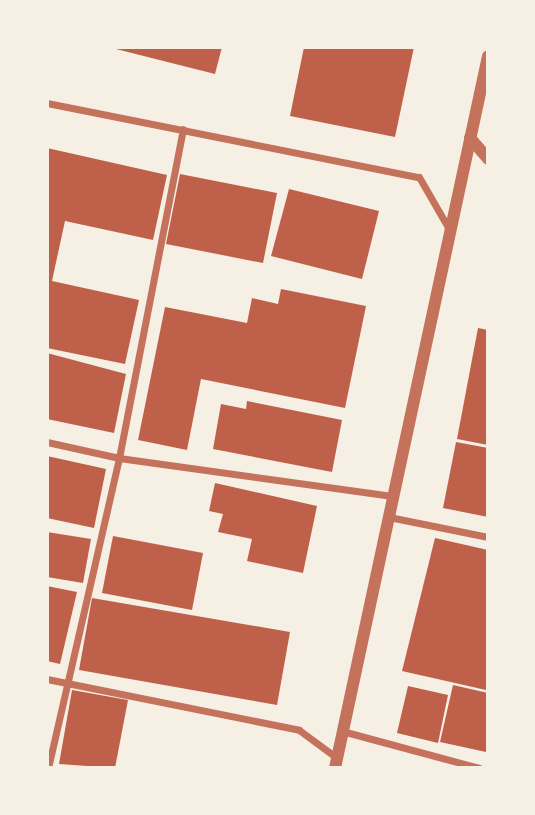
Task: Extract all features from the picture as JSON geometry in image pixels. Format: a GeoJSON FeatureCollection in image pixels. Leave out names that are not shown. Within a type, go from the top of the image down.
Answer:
{"type":"FeatureCollection","features":[{"type":"Feature","properties":{"kind":"street"},"geometry":{"type":"LineString","coordinates":[[336,763],[488,56]]}},
{"type":"Feature","properties":{"kind":"street"},"geometry":{"type":"LineString","coordinates":[[47,103],[419,177],[450,230]]}},
{"type":"Feature","properties":{"kind":"street"},"geometry":{"type":"LineString","coordinates":[[48,768],[119,458],[184,129]]}},
{"type":"Feature","properties":{"kind":"street"},"geometry":{"type":"LineString","coordinates":[[470,138],[488,159]]}},
{"type":"Feature","properties":{"kind":"street"},"geometry":{"type":"LineString","coordinates":[[47,442],[119,458],[392,496]]}},
{"type":"Feature","properties":{"kind":"street"},"geometry":{"type":"LineString","coordinates":[[389,517],[488,537]]}},
{"type":"Feature","properties":{"kind":"street"},"geometry":{"type":"LineString","coordinates":[[47,679],[299,730],[336,763]]}},
{"type":"Feature","properties":{"kind":"street"},"geometry":{"type":"LineString","coordinates":[[342,731],[479,768]]}},
{"type":"Feature","properties":{"kind":"building"},"geometry":{"type":"Polygon","coordinates":[[[108,47],[222,47],[215,74],[108,47]]]}},
{"type":"Feature","properties":{"kind":"building"},"geometry":{"type":"Polygon","coordinates":[[[304,47],[414,47],[395,137],[290,116],[304,47]]]}},
{"type":"Feature","properties":{"kind":"building"},"geometry":{"type":"Polygon","coordinates":[[[47,148],[167,175],[153,240],[65,221],[52,281],[139,300],[125,364],[47,348],[47,148]]]}},
{"type":"Feature","properties":{"kind":"building"},"geometry":{"type":"Polygon","coordinates":[[[180,174],[277,193],[263,263],[166,244],[180,174]]]}},
{"type":"Feature","properties":{"kind":"building"},"geometry":{"type":"Polygon","coordinates":[[[289,189],[379,211],[362,279],[271,256],[289,189]]]}},
{"type":"Feature","properties":{"kind":"building"},"geometry":{"type":"Polygon","coordinates":[[[281,289],[366,306],[345,408],[201,379],[187,450],[138,440],[165,307],[247,323],[252,298],[278,304],[281,289]]]}},
{"type":"Feature","properties":{"kind":"building"},"geometry":{"type":"Polygon","coordinates":[[[478,328],[488,330],[488,445],[457,439],[478,328]]]}},
{"type":"Feature","properties":{"kind":"building"},"geometry":{"type":"Polygon","coordinates":[[[47,353],[126,374],[114,433],[47,419],[47,353]]]}},
{"type":"Feature","properties":{"kind":"building"},"geometry":{"type":"Polygon","coordinates":[[[247,401],[342,420],[332,472],[213,449],[221,404],[246,409],[247,401]]]}},
{"type":"Feature","properties":{"kind":"building"},"geometry":{"type":"Polygon","coordinates":[[[456,442],[488,448],[488,517],[443,508],[456,442]]]}},
{"type":"Feature","properties":{"kind":"building"},"geometry":{"type":"Polygon","coordinates":[[[47,456],[106,469],[94,528],[47,518],[47,456]]]}},
{"type":"Feature","properties":{"kind":"building"},"geometry":{"type":"Polygon","coordinates":[[[215,483],[317,506],[303,573],[247,561],[252,539],[218,532],[223,514],[209,511],[215,483]]]}},
{"type":"Feature","properties":{"kind":"building"},"geometry":{"type":"Polygon","coordinates":[[[47,532],[91,539],[83,583],[47,577],[47,532]]]}},
{"type":"Feature","properties":{"kind":"building"},"geometry":{"type":"Polygon","coordinates":[[[113,536],[203,553],[192,610],[102,593],[113,536]]]}},
{"type":"Feature","properties":{"kind":"building"},"geometry":{"type":"Polygon","coordinates":[[[435,538],[488,550],[486,690],[402,671],[435,538]]]}},
{"type":"Feature","properties":{"kind":"building"},"geometry":{"type":"Polygon","coordinates":[[[47,586],[77,592],[60,664],[47,661],[47,586]]]}},
{"type":"Feature","properties":{"kind":"building"},"geometry":{"type":"Polygon","coordinates":[[[92,598],[290,632],[277,705],[79,670],[92,598]]]}},
{"type":"Feature","properties":{"kind":"building"},"geometry":{"type":"Polygon","coordinates":[[[453,685],[488,693],[486,752],[440,742],[453,685]]]}},
{"type":"Feature","properties":{"kind":"building"},"geometry":{"type":"Polygon","coordinates":[[[408,686],[448,695],[438,743],[397,733],[408,686]]]}},
{"type":"Feature","properties":{"kind":"building"},"geometry":{"type":"Polygon","coordinates":[[[72,690],[128,700],[115,768],[59,764],[72,690]]]}}]}
